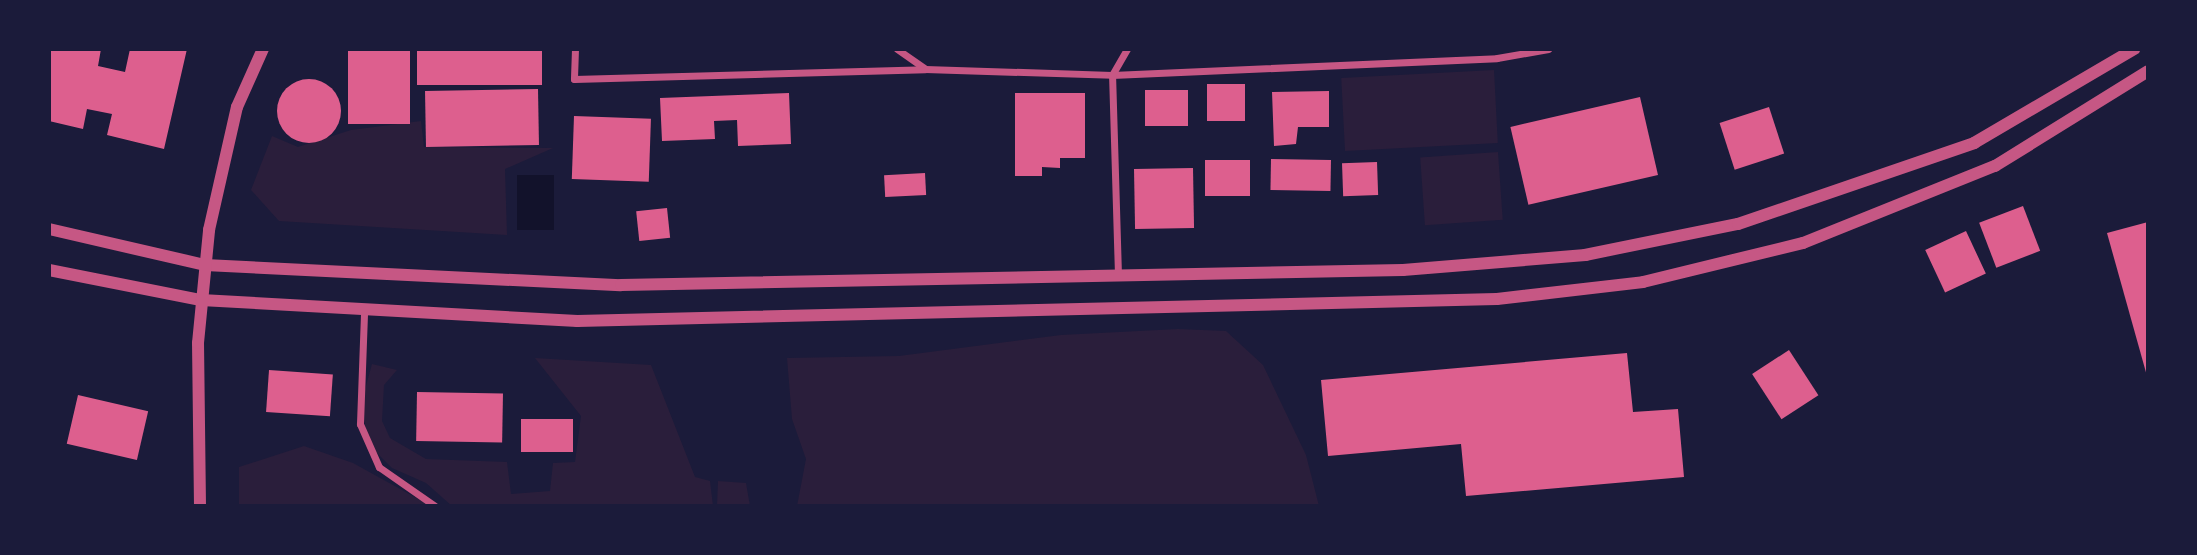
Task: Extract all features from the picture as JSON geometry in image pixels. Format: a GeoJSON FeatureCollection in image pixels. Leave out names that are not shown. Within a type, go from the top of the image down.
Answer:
{"type":"FeatureCollection","features":[{"type":"Feature","properties":{"kind":"street"},"geometry":{"type":"LineString","coordinates":[[200,506],[201,300],[205,265],[237,107],[262,49]]}},
{"type":"Feature","properties":{"kind":"street"},"geometry":{"type":"LineString","coordinates":[[575,49],[574,79],[925,69],[1112,75],[1497,58],[1548,49]]}},
{"type":"Feature","properties":{"kind":"street"},"geometry":{"type":"LineString","coordinates":[[897,49],[925,69]]}},
{"type":"Feature","properties":{"kind":"street"},"geometry":{"type":"LineString","coordinates":[[1118,275],[1112,75],[1127,49]]}},
{"type":"Feature","properties":{"kind":"street"},"geometry":{"type":"LineString","coordinates":[[49,229],[205,265],[621,285],[1416,269],[1585,255],[1738,224],[1974,143],[2134,49]]}},
{"type":"Feature","properties":{"kind":"street"},"geometry":{"type":"LineString","coordinates":[[49,270],[201,300],[364,314],[577,321],[1356,305],[1643,282],[1803,243],[1995,166],[2148,71]]}},
{"type":"Feature","properties":{"kind":"street"},"geometry":{"type":"LineString","coordinates":[[364,314],[360,424],[379,467],[435,506]]}},
{"type":"Feature","properties":{"kind":"shaded area"},"geometry":{"type":"Polygon","coordinates":[[[1494,70],[1498,143],[1345,151],[1341,78],[1494,70]]]}},
{"type":"Feature","properties":{"kind":"shaded area"},"geometry":{"type":"Polygon","coordinates":[[[421,121],[424,147],[553,148],[505,169],[507,235],[279,221],[251,190],[272,136],[298,147],[351,130],[421,121]]]}},
{"type":"Feature","properties":{"kind":"shaded area"},"geometry":{"type":"Polygon","coordinates":[[[1498,152],[1503,220],[1425,225],[1420,157],[1498,152]]]}},
{"type":"Feature","properties":{"kind":"shaded area"},"geometry":{"type":"Polygon","coordinates":[[[517,175],[554,175],[554,230],[517,230],[517,175]]]}},
{"type":"Feature","properties":{"kind":"shaded area"},"geometry":{"type":"Polygon","coordinates":[[[1178,329],[1226,331],[1263,365],[1306,455],[1319,506],[797,506],[806,459],[792,419],[787,358],[899,356],[1061,335],[1178,329]]]}},
{"type":"Feature","properties":{"kind":"shaded area"},"geometry":{"type":"Polygon","coordinates":[[[535,358],[651,365],[695,477],[710,481],[713,506],[452,506],[426,483],[392,468],[369,445],[361,404],[372,364],[397,370],[384,385],[382,421],[390,438],[426,459],[507,462],[511,494],[550,491],[553,463],[575,462],[581,416],[535,358]]]}},
{"type":"Feature","properties":{"kind":"shaded area"},"geometry":{"type":"Polygon","coordinates":[[[304,446],[353,463],[431,506],[239,506],[239,467],[304,446]]]}},
{"type":"Feature","properties":{"kind":"shaded area"},"geometry":{"type":"Polygon","coordinates":[[[718,481],[746,483],[750,506],[717,506],[718,481]]]}},
{"type":"Feature","properties":{"kind":"building"},"geometry":{"type":"Polygon","coordinates":[[[49,49],[101,49],[98,66],[125,72],[130,49],[187,49],[164,149],[107,135],[112,114],[87,109],[83,129],[49,121],[49,49]]]}},
{"type":"Feature","properties":{"kind":"building"},"geometry":{"type":"Polygon","coordinates":[[[348,49],[410,49],[410,124],[348,124],[348,49]]]}},
{"type":"Feature","properties":{"kind":"building"},"geometry":{"type":"Polygon","coordinates":[[[417,49],[542,49],[542,85],[417,85],[417,49]]]}},
{"type":"Feature","properties":{"kind":"building"},"geometry":{"type":"Polygon","coordinates":[[[309,79],[321,81],[332,88],[339,99],[339,123],[332,134],[321,141],[309,143],[297,141],[286,134],[279,123],[277,111],[279,99],[286,88],[297,81],[309,79]]]}},
{"type":"Feature","properties":{"kind":"building"},"geometry":{"type":"Polygon","coordinates":[[[1207,84],[1245,84],[1245,121],[1207,121],[1207,84]]]}},
{"type":"Feature","properties":{"kind":"building"},"geometry":{"type":"Polygon","coordinates":[[[538,89],[539,145],[426,147],[425,91],[538,89]]]}},
{"type":"Feature","properties":{"kind":"building"},"geometry":{"type":"Polygon","coordinates":[[[1145,90],[1188,90],[1188,126],[1145,126],[1145,90]]]}},
{"type":"Feature","properties":{"kind":"building"},"geometry":{"type":"Polygon","coordinates":[[[1329,91],[1329,127],[1298,127],[1296,144],[1274,146],[1272,92],[1329,91]]]}},
{"type":"Feature","properties":{"kind":"building"},"geometry":{"type":"Polygon","coordinates":[[[789,93],[791,144],[738,146],[737,120],[714,121],[715,139],[662,141],[660,98],[789,93]]]}},
{"type":"Feature","properties":{"kind":"building"},"geometry":{"type":"Polygon","coordinates":[[[1015,93],[1085,93],[1085,158],[1060,158],[1060,168],[1042,167],[1042,176],[1015,176],[1015,93]]]}},
{"type":"Feature","properties":{"kind":"building"},"geometry":{"type":"Polygon","coordinates":[[[1640,97],[1658,175],[1528,205],[1510,127],[1640,97]]]}},
{"type":"Feature","properties":{"kind":"building"},"geometry":{"type":"Polygon","coordinates":[[[1769,107],[1784,154],[1735,170],[1720,123],[1769,107]]]}},
{"type":"Feature","properties":{"kind":"building"},"geometry":{"type":"Polygon","coordinates":[[[574,116],[651,119],[649,182],[572,179],[574,116]]]}},
{"type":"Feature","properties":{"kind":"building"},"geometry":{"type":"Polygon","coordinates":[[[1271,159],[1331,160],[1330,191],[1270,190],[1271,159]]]}},
{"type":"Feature","properties":{"kind":"building"},"geometry":{"type":"Polygon","coordinates":[[[1205,160],[1250,160],[1250,196],[1205,196],[1205,160]]]}},
{"type":"Feature","properties":{"kind":"building"},"geometry":{"type":"Polygon","coordinates":[[[1377,162],[1378,195],[1343,196],[1342,163],[1377,162]]]}},
{"type":"Feature","properties":{"kind":"building"},"geometry":{"type":"Polygon","coordinates":[[[1193,168],[1194,228],[1135,229],[1134,169],[1193,168]]]}},
{"type":"Feature","properties":{"kind":"building"},"geometry":{"type":"Polygon","coordinates":[[[925,173],[926,195],[885,197],[884,175],[925,173]]]}},
{"type":"Feature","properties":{"kind":"building"},"geometry":{"type":"Polygon","coordinates":[[[2023,206],[2040,251],[1996,268],[1979,223],[2023,206]]]}},
{"type":"Feature","properties":{"kind":"building"},"geometry":{"type":"Polygon","coordinates":[[[667,208],[670,238],[639,241],[636,211],[667,208]]]}},
{"type":"Feature","properties":{"kind":"building"},"geometry":{"type":"Polygon","coordinates":[[[2148,222],[2148,376],[2147,376],[2107,233],[2148,222]]]}},
{"type":"Feature","properties":{"kind":"building"},"geometry":{"type":"Polygon","coordinates":[[[1966,231],[1986,274],[1945,293],[1925,250],[1966,231]]]}},
{"type":"Feature","properties":{"kind":"building"},"geometry":{"type":"Polygon","coordinates":[[[1789,350],[1818,395],[1782,419],[1752,374],[1789,350]]]}},
{"type":"Feature","properties":{"kind":"building"},"geometry":{"type":"Polygon","coordinates":[[[1627,353],[1633,412],[1678,409],[1684,477],[1466,496],[1461,444],[1328,456],[1321,380],[1627,353]]]}},
{"type":"Feature","properties":{"kind":"building"},"geometry":{"type":"Polygon","coordinates":[[[269,370],[333,374],[330,416],[266,412],[269,370]]]}},
{"type":"Feature","properties":{"kind":"building"},"geometry":{"type":"Polygon","coordinates":[[[417,392],[503,394],[502,442],[416,441],[417,392]]]}},
{"type":"Feature","properties":{"kind":"building"},"geometry":{"type":"Polygon","coordinates":[[[78,395],[148,411],[137,460],[67,444],[78,395]]]}},
{"type":"Feature","properties":{"kind":"building"},"geometry":{"type":"Polygon","coordinates":[[[521,419],[573,419],[573,452],[521,452],[521,419]]]}}]}
